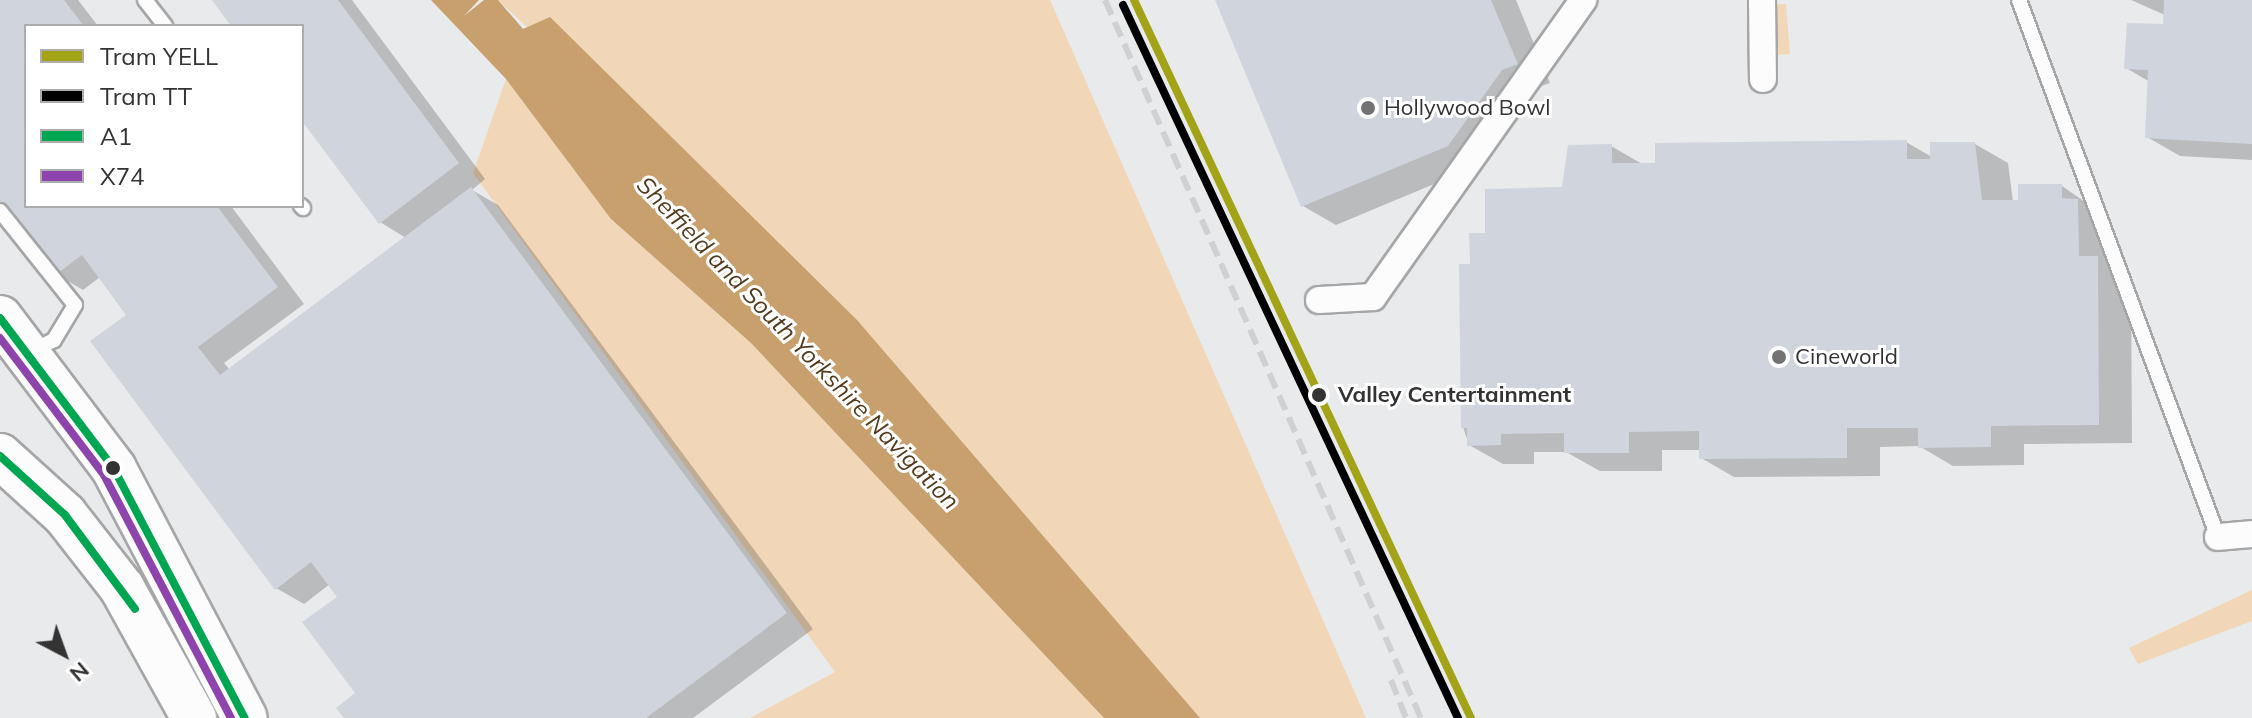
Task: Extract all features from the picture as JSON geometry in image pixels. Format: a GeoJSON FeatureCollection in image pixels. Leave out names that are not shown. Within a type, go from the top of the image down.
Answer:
{"type":"FeatureCollection","features":[{"type":"Feature","properties":{"kind":"highway"},"geometry":{"type":"LineString","coordinates":[[0,318],[15,360],[114,469],[212,646],[245,718]]}},
{"type":"Feature","properties":{"kind":"highway"},"geometry":{"type":"LineString","coordinates":[[0,456],[65,515],[113,576],[194,718]]}},
{"type":"Feature","properties":{"kind":"highway"},"geometry":{"type":"LineString","coordinates":[[168,670],[212,646]]}},
{"type":"Feature","properties":{"kind":"street"},"geometry":{"type":"LineString","coordinates":[[1319,300],[1373,297],[1583,0]]}},
{"type":"Feature","properties":{"kind":"street"},"geometry":{"type":"LineString","coordinates":[[1762,0],[1763,79]]}},
{"type":"Feature","properties":{"kind":"street"},"geometry":{"type":"LineString","coordinates":[[2218,537],[2252,534]]}},
{"type":"Feature","properties":{"kind":"lane"},"geometry":{"type":"LineString","coordinates":[[145,0],[163,24]]}},
{"type":"Feature","properties":{"kind":"lane"},"geometry":{"type":"LineString","coordinates":[[2019,0],[2218,537]]}},
{"type":"Feature","properties":{"kind":"lane"},"geometry":{"type":"LineString","coordinates":[[0,211],[75,305],[54,340],[15,360]]}},
{"type":"Feature","properties":{"kind":"shaded area"},"geometry":{"type":"Polygon","coordinates":[[[498,0],[1050,0],[1366,718],[1200,718],[840,318],[498,0]]]}},
{"type":"Feature","properties":{"kind":"shaded area"},"geometry":{"type":"Polygon","coordinates":[[[1786,4],[1790,54],[1768,56],[1768,5],[1786,4]]]}},
{"type":"Feature","properties":{"kind":"shaded area"},"geometry":{"type":"Polygon","coordinates":[[[506,79],[611,219],[751,343],[1104,718],[750,718],[835,672],[473,173],[506,79]]]}},
{"type":"Feature","properties":{"kind":"shaded area"},"geometry":{"type":"Polygon","coordinates":[[[2252,590],[2252,621],[2138,664],[2129,648],[2252,590]]]}},
{"type":"Feature","properties":{"kind":"water","name":"Sheffield and South Yorkshire Navigation"},"geometry":{"type":"Polygon","coordinates":[[[431,0],[479,0],[464,16],[484,0],[498,0],[523,29],[550,17],[857,320],[1200,718],[1104,718],[751,343],[611,219],[506,79],[431,0]]]}},
{"type":"Feature","properties":{"kind":"building"},"geometry":{"type":"Polygon","coordinates":[[[0,0],[64,0],[82,24],[24,24],[24,208],[219,208],[278,287],[198,347],[220,375],[471,187],[787,613],[646,718],[344,718],[336,708],[355,693],[302,622],[337,597],[311,562],[275,590],[90,341],[126,315],[82,255],[55,275],[0,202],[0,0]]]}},
{"type":"Feature","properties":{"kind":"building"},"geometry":{"type":"Polygon","coordinates":[[[212,0],[338,0],[459,163],[379,224],[304,124],[304,24],[230,24],[212,0]]]}},
{"type":"Feature","properties":{"kind":"building","name":"Hollywood Bowl"},"geometry":{"type":"Polygon","coordinates":[[[1215,0],[1491,0],[1518,64],[1502,70],[1448,146],[1301,207],[1215,0]]]}},
{"type":"Feature","properties":{"kind":"building"},"geometry":{"type":"Polygon","coordinates":[[[2164,0],[2252,0],[2252,144],[2145,138],[2148,70],[2124,69],[2127,23],[2163,24],[2164,0]]]}},
{"type":"Feature","properties":{"kind":"building","name":"Cineworld"},"geometry":{"type":"Polygon","coordinates":[[[1907,140],[1907,159],[1930,159],[1930,142],[1975,142],[1982,200],[2018,200],[2018,184],[2062,184],[2062,198],[2078,199],[2079,256],[2098,256],[2099,425],[1991,426],[1991,447],[1918,448],[1918,428],[1847,428],[1847,458],[1699,459],[1699,431],[1629,432],[1629,453],[1564,453],[1564,433],[1501,434],[1501,445],[1467,446],[1467,428],[1461,428],[1459,264],[1470,264],[1469,233],[1485,233],[1485,189],[1562,187],[1568,145],[1612,144],[1612,163],[1655,163],[1655,143],[1907,140]]]}},
{"type":"Feature","properties":{"kind":"railway"},"geometry":{"type":"LineString","coordinates":[[1105,0],[1421,718]]}},
{"type":"Feature","properties":{"kind":"railway"},"geometry":{"type":"LineString","coordinates":[[1391,680],[1406,718]]}},
{"type":"Feature","properties":{"kind":"tram line","name":"YELL"},"geometry":{"type":"LineString","coordinates":[[1134,0],[1471,718]]}},
{"type":"Feature","properties":{"kind":"tram line","name":"TT"},"geometry":{"type":"LineString","coordinates":[[1123,5],[1458,718]]}},
{"type":"Feature","properties":{"kind":"transit line","name":"A1"},"geometry":{"type":"LineString","coordinates":[[0,318],[114,469],[245,718]]}},
{"type":"Feature","properties":{"kind":"transit line","name":"X74"},"geometry":{"type":"LineString","coordinates":[[0,338],[104,475],[231,718]]}},
{"type":"Feature","properties":{"kind":"transit line","name":"A1"},"geometry":{"type":"LineString","coordinates":[[0,456],[65,515],[135,609]]}},
{"type":"Feature","properties":{"kind":"place","name":"Hollywood Bowl"},"geometry":{"type":"Point","coordinates":[1368,108]}},
{"type":"Feature","properties":{"kind":"place","name":"Cineworld"},"geometry":{"type":"Point","coordinates":[1779,357]}},
{"type":"Feature","properties":{"kind":"place","name":"Valley Centertainment"},"geometry":{"type":"Point","coordinates":[1319,395]}}]}
